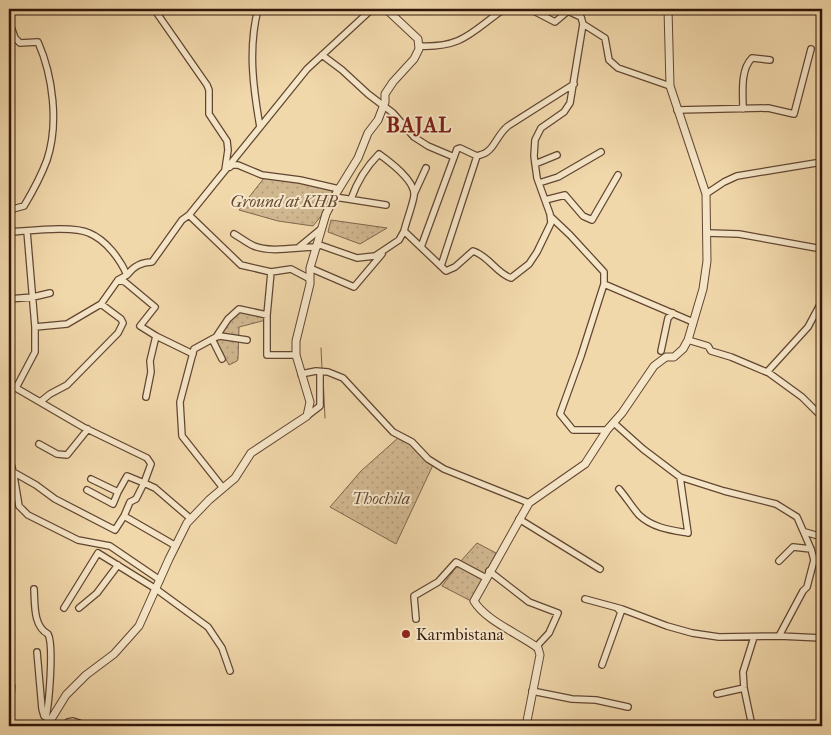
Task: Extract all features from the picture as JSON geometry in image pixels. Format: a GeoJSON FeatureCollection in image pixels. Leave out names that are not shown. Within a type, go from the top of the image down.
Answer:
{"type":"FeatureCollection","features":[{"type":"Feature","properties":{"kind":"street"},"geometry":{"type":"LineString","coordinates":[[154,9],[207,85],[209,90],[209,114],[227,141],[232,162]]}},
{"type":"Feature","properties":{"kind":"street"},"geometry":{"type":"LineString","coordinates":[[258,9],[254,31],[252,70],[260,127]]}},
{"type":"Feature","properties":{"kind":"street"},"geometry":{"type":"LineString","coordinates":[[35,326],[67,324],[101,304],[118,280],[127,275],[131,269],[146,262],[152,262],[182,220],[189,215],[225,172],[307,69],[372,9]]}},
{"type":"Feature","properties":{"kind":"street"},"geometry":{"type":"LineString","coordinates":[[307,416],[310,402],[296,355],[296,341],[310,284],[310,268],[326,214],[358,158],[368,133],[378,120],[384,105],[385,94],[419,49],[418,39],[386,9]]}},
{"type":"Feature","properties":{"kind":"street"},"geometry":{"type":"LineString","coordinates":[[419,46],[447,44],[464,39],[504,9]]}},
{"type":"Feature","properties":{"kind":"street"},"geometry":{"type":"LineString","coordinates":[[404,231],[446,271],[455,267],[474,251],[480,253],[503,275],[511,278],[529,264],[537,252],[551,223],[551,217],[539,183],[535,164],[535,140],[541,128],[564,112],[570,103],[583,24],[581,18],[568,10],[555,22],[530,9]]}},
{"type":"Feature","properties":{"kind":"street"},"geometry":{"type":"LineString","coordinates":[[526,726],[540,656],[536,647],[476,606],[474,601],[519,519],[530,503],[585,464],[607,430],[622,413],[654,366],[666,357],[674,357],[681,352],[688,340],[703,289],[708,260],[706,194],[670,86],[668,9]]}},
{"type":"Feature","properties":{"kind":"street"},"geometry":{"type":"LineString","coordinates":[[9,21],[14,38],[20,43],[38,42],[45,58],[50,74],[54,130],[47,159],[34,189],[24,206],[9,210]]}},
{"type":"Feature","properties":{"kind":"street"},"geometry":{"type":"LineString","coordinates":[[583,24],[605,38],[609,60],[618,68],[670,86]]}},
{"type":"Feature","properties":{"kind":"street"},"geometry":{"type":"LineString","coordinates":[[677,110],[768,108],[794,114],[811,49]]}},
{"type":"Feature","properties":{"kind":"street"},"geometry":{"type":"LineString","coordinates":[[322,55],[393,113],[414,137],[428,146],[454,157]]}},
{"type":"Feature","properties":{"kind":"street"},"geometry":{"type":"LineString","coordinates":[[743,109],[743,85],[749,62],[752,58],[770,60]]}},
{"type":"Feature","properties":{"kind":"street"},"geometry":{"type":"LineString","coordinates":[[441,266],[477,156],[488,151],[508,126],[574,84]]}},
{"type":"Feature","properties":{"kind":"street"},"geometry":{"type":"LineString","coordinates":[[421,247],[459,148],[477,156]]}},
{"type":"Feature","properties":{"kind":"street"},"geometry":{"type":"LineString","coordinates":[[225,172],[228,150]]}},
{"type":"Feature","properties":{"kind":"street"},"geometry":{"type":"LineString","coordinates":[[539,183],[558,177],[601,152]]}},
{"type":"Feature","properties":{"kind":"street"},"geometry":{"type":"LineString","coordinates":[[351,199],[368,165],[379,154],[396,167],[411,185],[414,194]]}},
{"type":"Feature","properties":{"kind":"street"},"geometry":{"type":"LineString","coordinates":[[535,164],[557,155]]}},
{"type":"Feature","properties":{"kind":"street"},"geometry":{"type":"LineString","coordinates":[[706,194],[737,176],[822,162]]}},
{"type":"Feature","properties":{"kind":"street"},"geometry":{"type":"LineString","coordinates":[[225,172],[232,165],[238,165],[262,175],[300,180],[339,189]]}},
{"type":"Feature","properties":{"kind":"street"},"geometry":{"type":"LineString","coordinates":[[234,234],[254,246],[264,249],[277,250],[317,246],[357,258],[375,256],[399,240],[404,231],[414,194],[426,168]]}},
{"type":"Feature","properties":{"kind":"street"},"geometry":{"type":"LineString","coordinates":[[545,200],[564,195],[583,216],[592,220],[618,175]]}},
{"type":"Feature","properties":{"kind":"street"},"geometry":{"type":"LineString","coordinates":[[335,197],[386,205]]}},
{"type":"Feature","properties":{"kind":"street"},"geometry":{"type":"LineString","coordinates":[[189,215],[241,265],[272,272],[290,269],[310,280]]}},
{"type":"Feature","properties":{"kind":"street"},"geometry":{"type":"LineString","coordinates":[[551,217],[604,272],[604,284],[560,414],[573,430],[607,430]]}},
{"type":"Feature","properties":{"kind":"street"},"geometry":{"type":"LineString","coordinates":[[299,247],[322,228]]}},
{"type":"Feature","properties":{"kind":"street"},"geometry":{"type":"LineString","coordinates":[[9,232],[74,230],[88,232],[107,245],[123,266],[127,275]]}},
{"type":"Feature","properties":{"kind":"street"},"geometry":{"type":"LineString","coordinates":[[16,388],[35,352],[35,326],[27,231]]}},
{"type":"Feature","properties":{"kind":"street"},"geometry":{"type":"LineString","coordinates":[[707,233],[739,234],[822,249]]}},
{"type":"Feature","properties":{"kind":"street"},"geometry":{"type":"LineString","coordinates":[[310,268],[354,287],[386,249]]}},
{"type":"Feature","properties":{"kind":"street"},"geometry":{"type":"LineString","coordinates":[[272,272],[267,315],[266,355],[296,355]]}},
{"type":"Feature","properties":{"kind":"street"},"geometry":{"type":"LineString","coordinates":[[118,280],[125,282],[155,307],[140,326],[193,354]]}},
{"type":"Feature","properties":{"kind":"street"},"geometry":{"type":"LineString","coordinates":[[604,284],[694,322]]}},
{"type":"Feature","properties":{"kind":"street"},"geometry":{"type":"LineString","coordinates":[[9,299],[50,293]]}},
{"type":"Feature","properties":{"kind":"street"},"geometry":{"type":"LineString","coordinates":[[767,372],[808,327],[822,301]]}},
{"type":"Feature","properties":{"kind":"street"},"geometry":{"type":"LineString","coordinates":[[40,402],[67,385],[118,333],[123,323],[101,304]]}},
{"type":"Feature","properties":{"kind":"street"},"geometry":{"type":"LineString","coordinates":[[214,338],[239,309],[267,315]]}},
{"type":"Feature","properties":{"kind":"street"},"geometry":{"type":"LineString","coordinates":[[661,351],[668,318],[673,313]]}},
{"type":"Feature","properties":{"kind":"street"},"geometry":{"type":"LineString","coordinates":[[146,397],[151,372],[150,361],[156,336]]}},
{"type":"Feature","properties":{"kind":"street"},"geometry":{"type":"LineString","coordinates":[[223,488],[182,436],[180,402],[194,349],[220,336],[247,340]]}},
{"type":"Feature","properties":{"kind":"street"},"geometry":{"type":"LineString","coordinates":[[214,338],[222,359]]}},
{"type":"Feature","properties":{"kind":"street"},"geometry":{"type":"LineString","coordinates":[[688,340],[708,346],[710,351],[731,357],[767,372],[802,397],[822,417]]}},
{"type":"Feature","properties":{"kind":"street"},"geometry":{"type":"LineString","coordinates":[[301,374],[322,372],[344,378],[393,432],[412,442],[428,459],[444,469],[530,503]]}},
{"type":"Feature","properties":{"kind":"street"},"geometry":{"type":"LineString","coordinates":[[48,722],[66,695],[80,680],[114,654],[139,626],[176,546],[191,519],[235,478],[251,453],[317,410],[320,406],[322,372]]}},
{"type":"Feature","properties":{"kind":"street"},"geometry":{"type":"LineString","coordinates":[[9,382],[16,388],[88,429],[147,458],[151,464],[136,499],[130,502],[124,516],[114,530],[55,499],[36,485],[13,472]]}},
{"type":"Feature","properties":{"kind":"street"},"geometry":{"type":"LineString","coordinates":[[614,423],[643,449],[680,477],[724,491],[776,504],[798,517],[814,560],[807,587],[779,636]]}},
{"type":"Feature","properties":{"kind":"street"},"geometry":{"type":"LineString","coordinates":[[39,444],[57,454],[67,454],[88,429]]}},
{"type":"Feature","properties":{"kind":"street"},"geometry":{"type":"LineString","coordinates":[[9,455],[19,506],[28,515],[78,540],[110,546],[160,580]]}},
{"type":"Feature","properties":{"kind":"street"},"geometry":{"type":"LineString","coordinates":[[86,490],[113,504],[127,476],[155,488],[191,519]]}},
{"type":"Feature","properties":{"kind":"street"},"geometry":{"type":"LineString","coordinates":[[619,489],[639,514],[650,523],[661,529],[688,533],[680,477]]}},
{"type":"Feature","properties":{"kind":"street"},"geometry":{"type":"LineString","coordinates":[[91,479],[118,492]]}},
{"type":"Feature","properties":{"kind":"street"},"geometry":{"type":"LineString","coordinates":[[124,516],[176,546]]}},
{"type":"Feature","properties":{"kind":"street"},"geometry":{"type":"LineString","coordinates":[[519,519],[600,570]]}},
{"type":"Feature","properties":{"kind":"street"},"geometry":{"type":"LineString","coordinates":[[805,532],[822,537]]}},
{"type":"Feature","properties":{"kind":"street"},"geometry":{"type":"LineString","coordinates":[[779,561],[793,547],[811,549]]}},
{"type":"Feature","properties":{"kind":"street"},"geometry":{"type":"LineString","coordinates":[[64,608],[98,553],[156,589],[208,627],[222,648],[230,671]]}},
{"type":"Feature","properties":{"kind":"street"},"geometry":{"type":"LineString","coordinates":[[416,619],[414,596],[438,582],[456,562],[488,575],[529,602],[558,613],[549,633],[536,647]]}},
{"type":"Feature","properties":{"kind":"street"},"geometry":{"type":"LineString","coordinates":[[80,608],[97,594],[118,565]]}},
{"type":"Feature","properties":{"kind":"street"},"geometry":{"type":"LineString","coordinates":[[34,589],[38,624],[41,630],[50,636],[51,645],[48,722]]}},
{"type":"Feature","properties":{"kind":"street"},"geometry":{"type":"LineString","coordinates":[[585,599],[692,633],[719,637],[779,636],[822,638]]}},
{"type":"Feature","properties":{"kind":"street"},"geometry":{"type":"LineString","coordinates":[[602,665],[621,612],[617,608]]}},
{"type":"Feature","properties":{"kind":"street"},"geometry":{"type":"LineString","coordinates":[[752,726],[744,688],[743,672],[754,637]]}},
{"type":"Feature","properties":{"kind":"street"},"geometry":{"type":"LineString","coordinates":[[37,652],[42,709],[48,722]]}},
{"type":"Feature","properties":{"kind":"street"},"geometry":{"type":"LineString","coordinates":[[717,694],[744,688]]}},
{"type":"Feature","properties":{"kind":"street"},"geometry":{"type":"LineString","coordinates":[[532,691],[572,699],[596,700],[628,707]]}},
{"type":"Feature","properties":{"kind":"street"},"geometry":{"type":"LineString","coordinates":[[65,726],[68,722],[74,721],[88,726]]}},
{"type":"Feature","properties":{"kind":"green space","name":"Ground at KHB"},"geometry":{"type":"Polygon","coordinates":[[[264,178],[334,188],[321,216],[313,226],[278,221],[239,210],[264,178]]]}},
{"type":"Feature","properties":{"kind":"green space"},"geometry":{"type":"Polygon","coordinates":[[[331,220],[387,228],[360,244],[328,232],[331,220]]]}},
{"type":"Feature","properties":{"kind":"green space"},"geometry":{"type":"Polygon","coordinates":[[[237,311],[266,316],[266,320],[239,327],[238,359],[229,365],[217,342],[218,337],[237,311]]]}},
{"type":"Feature","properties":{"kind":"green space","name":"Thochila"},"geometry":{"type":"Polygon","coordinates":[[[398,438],[407,441],[433,465],[396,544],[330,507],[361,471],[398,438]]]}},
{"type":"Feature","properties":{"kind":"green space"},"geometry":{"type":"Polygon","coordinates":[[[477,543],[496,553],[471,601],[442,586],[477,543]]]}},
{"type":"Feature","properties":{"kind":"waterway"},"geometry":{"type":"LineString","coordinates":[[321,348],[322,369]]}},
{"type":"Feature","properties":{"kind":"waterway"},"geometry":{"type":"LineString","coordinates":[[323,376],[325,418]]}},
{"type":"Feature","properties":{"kind":"railway"},"geometry":{"type":"LineString","coordinates":[[9,613],[15,685],[13,726]]}},
{"type":"Feature","properties":{"kind":"place","name":"Karmbistana"},"geometry":{"type":"Point","coordinates":[406,634]}},
{"type":"Feature","properties":{"kind":"district","name":"BAJAL"},"geometry":{"type":"Point","coordinates":[419,125]}}]}
